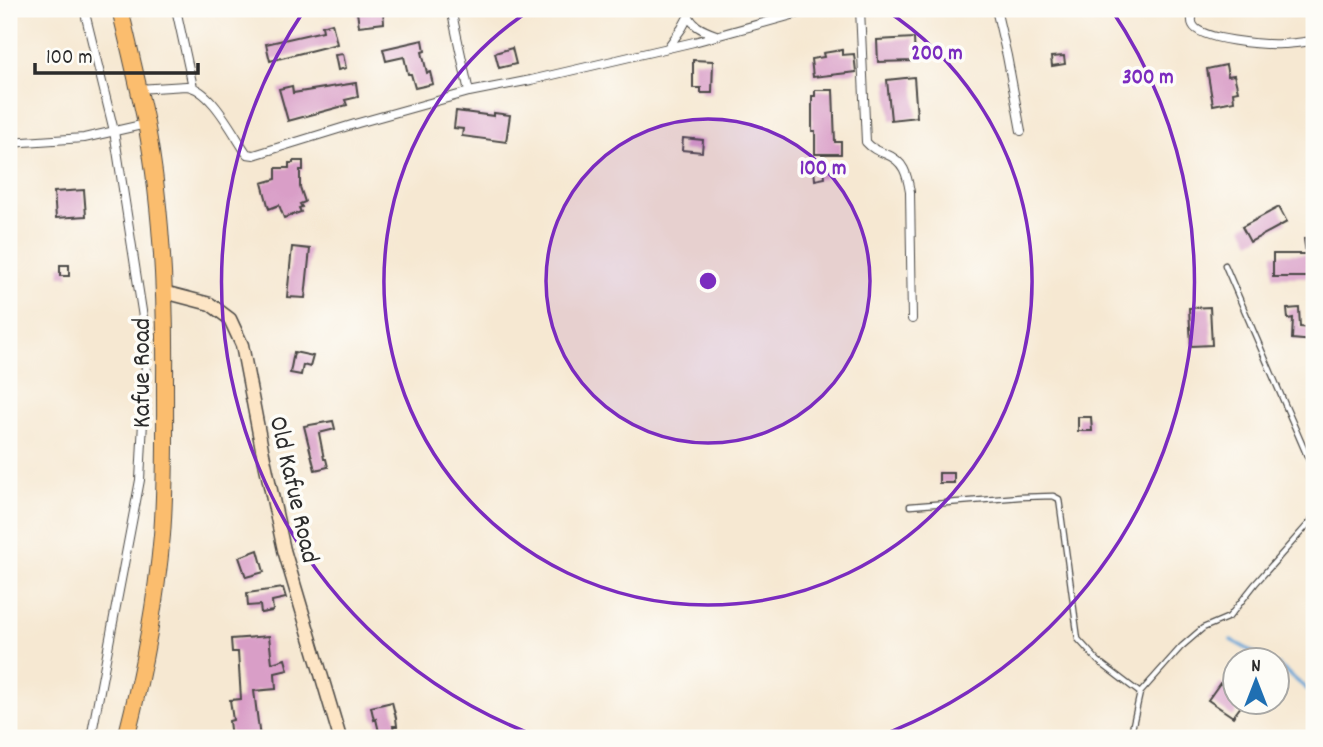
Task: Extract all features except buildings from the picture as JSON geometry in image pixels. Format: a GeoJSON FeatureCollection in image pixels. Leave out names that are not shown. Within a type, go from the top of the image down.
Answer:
{"type":"FeatureCollection","features":[{"type":"Feature","properties":{"kind":"highway","name":"Kafue Road"},"geometry":{"type":"LineString","coordinates":[[120,9],[146,124],[161,236],[164,292],[165,466],[162,535],[154,604],[126,738]]}},
{"type":"Feature","properties":{"kind":"street"},"geometry":{"type":"LineString","coordinates":[[84,9],[114,131],[147,343],[140,480],[91,738]]}},
{"type":"Feature","properties":{"kind":"street"},"geometry":{"type":"LineString","coordinates":[[176,9],[193,87]]}},
{"type":"Feature","properties":{"kind":"street"},"geometry":{"type":"LineString","coordinates":[[451,9],[469,92]]}},
{"type":"Feature","properties":{"kind":"street"},"geometry":{"type":"LineString","coordinates":[[138,89],[193,87],[200,90],[214,105],[249,155],[254,155],[358,122],[469,92],[717,36],[814,9]]}},
{"type":"Feature","properties":{"kind":"street"},"geometry":{"type":"LineString","coordinates":[[860,9],[866,142],[871,149],[894,158],[906,171],[909,192],[912,319]]}},
{"type":"Feature","properties":{"kind":"street"},"geometry":{"type":"LineString","coordinates":[[996,9],[1021,131]]}},
{"type":"Feature","properties":{"kind":"street"},"geometry":{"type":"LineString","coordinates":[[1194,9],[1193,26],[1208,35],[1230,40],[1279,44],[1314,41]]}},
{"type":"Feature","properties":{"kind":"street"},"geometry":{"type":"LineString","coordinates":[[668,47],[682,28],[687,13]]}},
{"type":"Feature","properties":{"kind":"street"},"geometry":{"type":"LineString","coordinates":[[687,13],[696,26],[717,36]]}},
{"type":"Feature","properties":{"kind":"street"},"geometry":{"type":"LineString","coordinates":[[9,143],[83,138],[146,124]]}},
{"type":"Feature","properties":{"kind":"street","name":"Old Kafue Road"},"geometry":{"type":"LineString","coordinates":[[164,292],[210,304],[230,319],[242,345],[284,550],[340,738]]}},
{"type":"Feature","properties":{"kind":"lane"},"geometry":{"type":"LineString","coordinates":[[1225,265],[1314,472]]}},
{"type":"Feature","properties":{"kind":"lane"},"geometry":{"type":"LineString","coordinates":[[909,506],[1020,497],[1053,496],[1059,499],[1078,639],[1098,661],[1140,693]]}},
{"type":"Feature","properties":{"kind":"lane"},"geometry":{"type":"LineString","coordinates":[[1130,738],[1140,693],[1181,647],[1203,628],[1228,617],[1311,521],[1314,513]]}},
{"type":"Feature","properties":{"kind":"waterway"},"geometry":{"type":"LineString","coordinates":[[1231,640],[1242,646]]}},
{"type":"Feature","properties":{"kind":"waterway"},"geometry":{"type":"LineString","coordinates":[[1292,677],[1314,695]]}}]}
